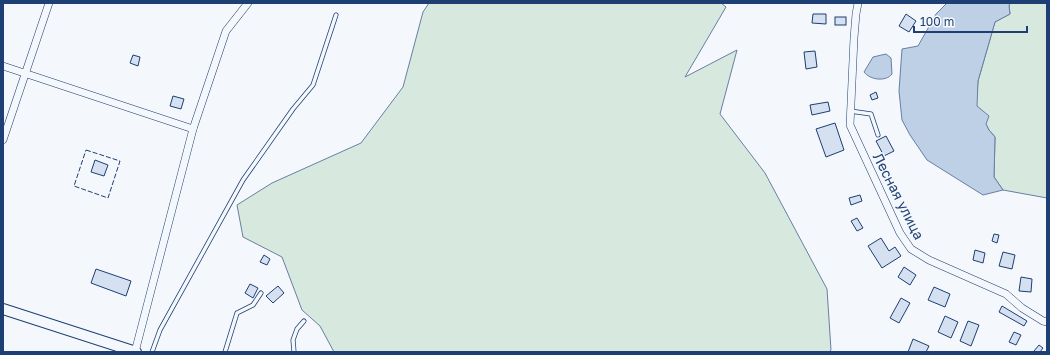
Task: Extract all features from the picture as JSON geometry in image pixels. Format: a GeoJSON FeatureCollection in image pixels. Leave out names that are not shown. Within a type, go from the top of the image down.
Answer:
{"type":"FeatureCollection","features":[{"type":"Feature","properties":{"kind":"street"},"geometry":{"type":"LineString","coordinates":[[3,140],[49,3]]}},
{"type":"Feature","properties":{"kind":"street"},"geometry":{"type":"LineString","coordinates":[[3,309],[135,352],[193,129],[226,31],[248,3]]}},
{"type":"Feature","properties":{"kind":"street","name":"Лесная улица"},"geometry":{"type":"LineString","coordinates":[[858,3],[854,38],[850,125],[900,233],[911,249],[929,260],[1006,294],[1022,308],[1047,322]]}},
{"type":"Feature","properties":{"kind":"street"},"geometry":{"type":"LineString","coordinates":[[3,66],[193,129]]}},
{"type":"Feature","properties":{"kind":"lane"},"geometry":{"type":"LineString","coordinates":[[152,352],[160,330],[243,180],[293,109],[314,85],[336,15]]}},
{"type":"Feature","properties":{"kind":"lane"},"geometry":{"type":"LineString","coordinates":[[850,111],[871,114],[878,135]]}},
{"type":"Feature","properties":{"kind":"lane"},"geometry":{"type":"LineString","coordinates":[[225,352],[237,313],[253,305],[261,293]]}},
{"type":"Feature","properties":{"kind":"lane"},"geometry":{"type":"LineString","coordinates":[[294,352],[294,340],[297,329],[304,321]]}},
{"type":"Feature","properties":{"kind":"shaded area"},"geometry":{"type":"Polygon","coordinates":[[[429,3],[721,3],[726,7],[685,77],[737,50],[720,114],[765,173],[827,289],[831,350],[829,352],[334,352],[320,326],[302,310],[282,257],[243,237],[237,205],[272,183],[361,143],[403,87],[423,12],[429,3]]]}},
{"type":"Feature","properties":{"kind":"shaded area"},"geometry":{"type":"Polygon","coordinates":[[[1010,3],[1047,3],[1047,198],[1003,190],[994,177],[995,137],[989,130],[976,106],[978,81],[995,22],[1010,14],[1010,3]]]}},
{"type":"Feature","properties":{"kind":"water"},"geometry":{"type":"Polygon","coordinates":[[[947,3],[1010,3],[1010,14],[995,22],[978,81],[977,106],[989,116],[986,124],[995,137],[994,177],[1003,190],[983,195],[927,160],[902,120],[899,91],[902,49],[918,46],[936,14],[947,3]]]}},
{"type":"Feature","properties":{"kind":"water"},"geometry":{"type":"Polygon","coordinates":[[[886,54],[891,58],[892,74],[889,77],[878,79],[870,77],[864,72],[873,57],[886,54]]]}},
{"type":"Feature","properties":{"kind":"building"},"geometry":{"type":"Polygon","coordinates":[[[813,14],[826,14],[826,24],[812,23],[813,14]]]}},
{"type":"Feature","properties":{"kind":"building"},"geometry":{"type":"Polygon","coordinates":[[[906,14],[916,21],[909,32],[899,26],[906,14]]]}},
{"type":"Feature","properties":{"kind":"building"},"geometry":{"type":"Polygon","coordinates":[[[835,17],[846,17],[846,25],[835,25],[835,17]]]}},
{"type":"Feature","properties":{"kind":"building"},"geometry":{"type":"Polygon","coordinates":[[[815,51],[817,67],[806,69],[804,52],[815,51]]]}},
{"type":"Feature","properties":{"kind":"building"},"geometry":{"type":"Polygon","coordinates":[[[133,55],[140,57],[138,66],[130,63],[133,55]]]}},
{"type":"Feature","properties":{"kind":"building"},"geometry":{"type":"Polygon","coordinates":[[[876,92],[878,98],[872,100],[870,95],[876,92]]]}},
{"type":"Feature","properties":{"kind":"building"},"geometry":{"type":"Polygon","coordinates":[[[173,96],[184,99],[181,109],[170,106],[173,96]]]}},
{"type":"Feature","properties":{"kind":"building"},"geometry":{"type":"Polygon","coordinates":[[[828,102],[830,111],[812,115],[810,105],[828,102]]]}},
{"type":"Feature","properties":{"kind":"building"},"geometry":{"type":"Polygon","coordinates":[[[835,123],[844,150],[826,157],[816,129],[835,123]]]}},
{"type":"Feature","properties":{"kind":"building"},"geometry":{"type":"Polygon","coordinates":[[[886,136],[894,151],[884,156],[876,141],[886,136]]]}},
{"type":"Feature","properties":{"kind":"building"},"geometry":{"type":"Polygon","coordinates":[[[95,160],[108,165],[104,176],[91,172],[95,160]]]}},
{"type":"Feature","properties":{"kind":"building"},"geometry":{"type":"Polygon","coordinates":[[[860,195],[862,201],[851,205],[849,198],[860,195]]]}},
{"type":"Feature","properties":{"kind":"building"},"geometry":{"type":"Polygon","coordinates":[[[857,218],[863,228],[857,231],[851,221],[857,218]]]}},
{"type":"Feature","properties":{"kind":"building"},"geometry":{"type":"Polygon","coordinates":[[[994,234],[999,235],[997,243],[992,241],[994,234]]]}},
{"type":"Feature","properties":{"kind":"building"},"geometry":{"type":"Polygon","coordinates":[[[881,238],[889,251],[895,247],[901,256],[882,268],[868,246],[881,238]]]}},
{"type":"Feature","properties":{"kind":"building"},"geometry":{"type":"Polygon","coordinates":[[[975,250],[985,253],[983,263],[973,260],[975,250]]]}},
{"type":"Feature","properties":{"kind":"building"},"geometry":{"type":"Polygon","coordinates":[[[1003,252],[1015,255],[1012,269],[999,266],[1003,252]]]}},
{"type":"Feature","properties":{"kind":"building"},"geometry":{"type":"Polygon","coordinates":[[[264,255],[270,259],[267,265],[260,262],[264,255]]]}},
{"type":"Feature","properties":{"kind":"building"},"geometry":{"type":"Polygon","coordinates":[[[904,267],[916,275],[910,285],[898,277],[904,267]]]}},
{"type":"Feature","properties":{"kind":"building"},"geometry":{"type":"Polygon","coordinates":[[[96,269],[131,281],[126,296],[91,283],[96,269]]]}},
{"type":"Feature","properties":{"kind":"building"},"geometry":{"type":"Polygon","coordinates":[[[1021,277],[1032,279],[1031,292],[1019,291],[1021,277]]]}},
{"type":"Feature","properties":{"kind":"building"},"geometry":{"type":"Polygon","coordinates":[[[250,284],[258,288],[253,298],[245,293],[250,284]]]}},
{"type":"Feature","properties":{"kind":"building"},"geometry":{"type":"Polygon","coordinates":[[[278,286],[284,293],[273,303],[266,296],[278,286]]]}},
{"type":"Feature","properties":{"kind":"building"},"geometry":{"type":"Polygon","coordinates":[[[934,287],[950,294],[945,307],[928,300],[934,287]]]}},
{"type":"Feature","properties":{"kind":"building"},"geometry":{"type":"Polygon","coordinates":[[[901,298],[910,303],[899,323],[890,318],[901,298]]]}},
{"type":"Feature","properties":{"kind":"building"},"geometry":{"type":"Polygon","coordinates":[[[1002,306],[1027,321],[1024,326],[999,312],[1002,306]]]}},
{"type":"Feature","properties":{"kind":"building"},"geometry":{"type":"Polygon","coordinates":[[[945,316],[958,322],[951,338],[938,332],[945,316]]]}},
{"type":"Feature","properties":{"kind":"building"},"geometry":{"type":"Polygon","coordinates":[[[968,321],[979,325],[971,346],[960,341],[968,321]]]}},
{"type":"Feature","properties":{"kind":"building"},"geometry":{"type":"Polygon","coordinates":[[[1014,332],[1021,335],[1016,345],[1009,342],[1014,332]]]}},
{"type":"Feature","properties":{"kind":"building"},"geometry":{"type":"Polygon","coordinates":[[[913,339],[929,346],[926,352],[908,352],[913,339]]]}},
{"type":"Feature","properties":{"kind":"building"},"geometry":{"type":"Polygon","coordinates":[[[1039,345],[1043,348],[1040,352],[1035,352],[1034,351],[1039,345]]]}},
{"type":"Feature","properties":{"kind":"fence"},"geometry":{"type":"LineString","coordinates":[[86,150],[120,161],[108,198],[74,186],[86,150]]}}]}
